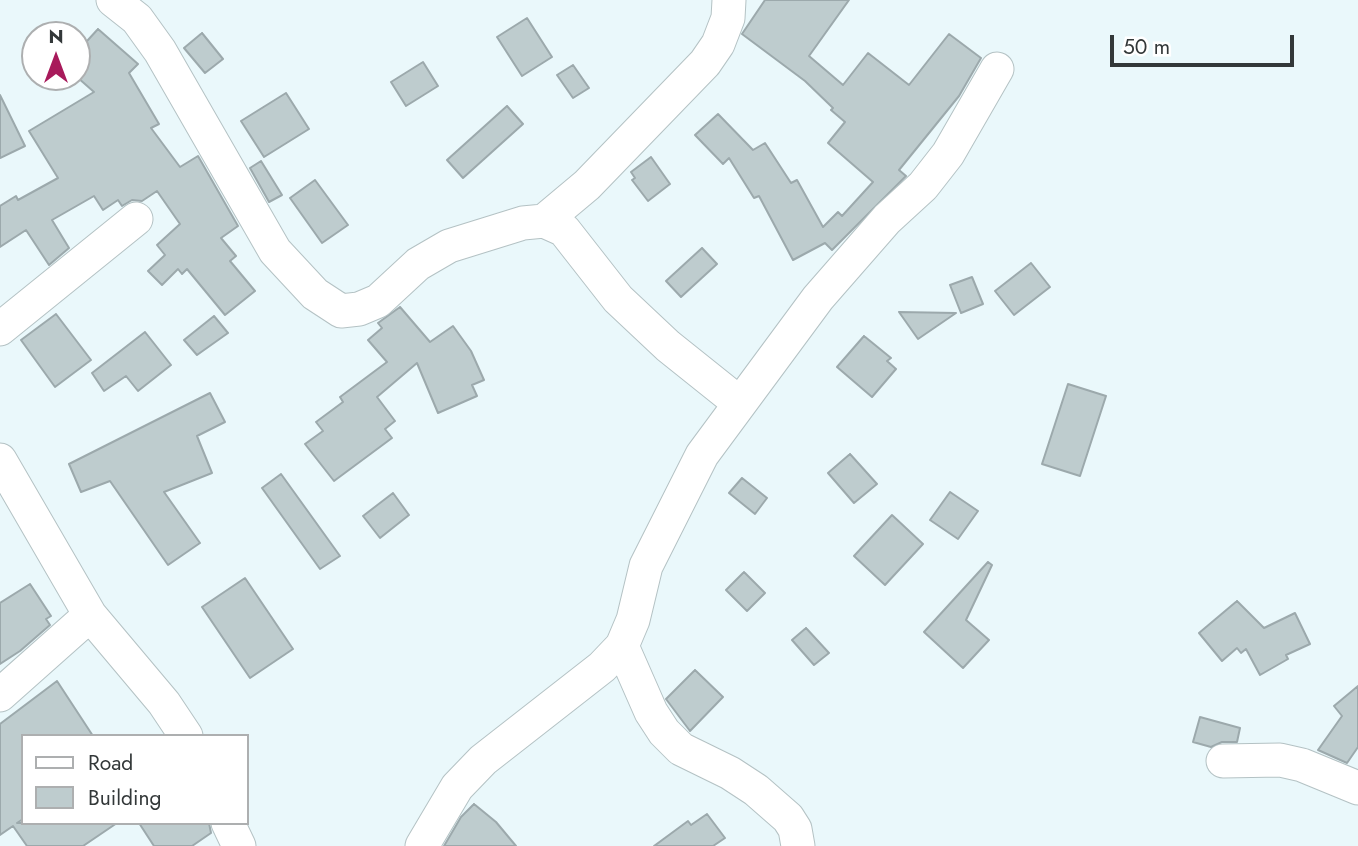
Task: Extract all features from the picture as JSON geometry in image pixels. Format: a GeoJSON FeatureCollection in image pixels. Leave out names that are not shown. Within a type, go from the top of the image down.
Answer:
{"type":"FeatureCollection","features":[{"type":"Feature","properties":{"kind":"street"},"geometry":{"type":"LineString","coordinates":[[544,221],[587,185],[705,63],[728,18],[729,0]]}},
{"type":"Feature","properties":{"kind":"street"},"geometry":{"type":"LineString","coordinates":[[120,1],[160,51],[275,251],[315,295],[341,311],[359,309],[378,301],[418,264],[449,246],[523,223],[544,221],[564,230],[618,299],[668,346],[738,402]]}},
{"type":"Feature","properties":{"kind":"street"},"geometry":{"type":"LineString","coordinates":[[422,846],[457,787],[483,760],[601,667],[622,646],[646,566],[702,455],[738,402],[842,269],[923,186],[948,154],[997,69]]}},
{"type":"Feature","properties":{"kind":"street"},"geometry":{"type":"LineString","coordinates":[[0,328],[136,219]]}},
{"type":"Feature","properties":{"kind":"street"},"geometry":{"type":"LineString","coordinates":[[0,460],[90,615],[164,703],[185,734]]}},
{"type":"Feature","properties":{"kind":"street"},"geometry":{"type":"LineString","coordinates":[[0,695],[90,615]]}},
{"type":"Feature","properties":{"kind":"street"},"geometry":{"type":"LineString","coordinates":[[622,646],[651,712],[664,732],[681,749],[730,773],[756,790],[788,818],[795,829],[798,846]]}},
{"type":"Feature","properties":{"kind":"street"},"geometry":{"type":"LineString","coordinates":[[1223,761],[1280,760],[1302,765],[1358,788]]}},
{"type":"Feature","properties":{"kind":"street"},"geometry":{"type":"LineString","coordinates":[[229,825],[239,846]]}},
{"type":"Feature","properties":{"kind":"building"},"geometry":{"type":"Polygon","coordinates":[[[765,0],[849,0],[809,56],[843,85],[868,53],[909,85],[949,34],[981,58],[959,96],[899,170],[906,176],[832,250],[825,243],[793,260],[759,196],[754,198],[729,158],[723,164],[695,135],[718,114],[753,150],[765,143],[791,183],[797,180],[823,227],[838,212],[842,216],[873,182],[828,143],[845,122],[831,110],[833,108],[805,81],[742,34],[765,0]]]}},
{"type":"Feature","properties":{"kind":"building"},"geometry":{"type":"Polygon","coordinates":[[[527,18],[552,57],[522,76],[497,37],[527,18]]]}},
{"type":"Feature","properties":{"kind":"building"},"geometry":{"type":"Polygon","coordinates":[[[98,29],[138,64],[129,73],[159,124],[151,128],[180,167],[198,156],[238,226],[221,238],[236,256],[230,261],[255,291],[225,315],[187,269],[182,274],[178,269],[162,285],[148,271],[165,255],[157,245],[180,224],[157,191],[142,201],[132,200],[122,206],[118,200],[103,210],[94,196],[52,220],[69,248],[49,265],[26,230],[0,247],[0,206],[16,196],[18,200],[58,178],[29,131],[94,92],[91,89],[91,37],[98,29]]]}},
{"type":"Feature","properties":{"kind":"building"},"geometry":{"type":"Polygon","coordinates":[[[202,33],[223,59],[205,73],[184,48],[202,33]]]}},
{"type":"Feature","properties":{"kind":"building"},"geometry":{"type":"Polygon","coordinates":[[[423,62],[438,86],[406,106],[391,82],[423,62]]]}},
{"type":"Feature","properties":{"kind":"building"},"geometry":{"type":"Polygon","coordinates":[[[573,65],[589,88],[573,98],[557,75],[573,65]]]}},
{"type":"Feature","properties":{"kind":"building"},"geometry":{"type":"Polygon","coordinates":[[[286,93],[309,129],[264,157],[241,121],[286,93]]]}},
{"type":"Feature","properties":{"kind":"building"},"geometry":{"type":"Polygon","coordinates":[[[0,95],[25,146],[0,158],[0,95]]]}},
{"type":"Feature","properties":{"kind":"building"},"geometry":{"type":"Polygon","coordinates":[[[507,106],[523,124],[463,178],[447,160],[507,106]]]}},
{"type":"Feature","properties":{"kind":"building"},"geometry":{"type":"Polygon","coordinates":[[[651,157],[670,184],[648,201],[632,180],[635,178],[631,172],[651,157]]]}},
{"type":"Feature","properties":{"kind":"building"},"geometry":{"type":"Polygon","coordinates":[[[261,161],[282,195],[269,202],[250,168],[261,161]]]}},
{"type":"Feature","properties":{"kind":"building"},"geometry":{"type":"Polygon","coordinates":[[[315,180],[348,225],[322,243],[290,198],[315,180]]]}},
{"type":"Feature","properties":{"kind":"building"},"geometry":{"type":"Polygon","coordinates":[[[702,248],[717,264],[681,297],[666,281],[702,248]]]}},
{"type":"Feature","properties":{"kind":"building"},"geometry":{"type":"Polygon","coordinates":[[[1031,263],[1050,287],[1014,315],[995,291],[1031,263]]]}},
{"type":"Feature","properties":{"kind":"building"},"geometry":{"type":"Polygon","coordinates":[[[972,277],[983,304],[961,313],[950,285],[972,277]]]}},
{"type":"Feature","properties":{"kind":"building"},"geometry":{"type":"Polygon","coordinates":[[[400,307],[430,342],[453,326],[471,351],[484,380],[472,385],[477,396],[438,413],[417,363],[377,397],[395,421],[385,429],[392,438],[334,481],[305,444],[323,431],[316,422],[343,402],[340,397],[387,362],[368,340],[382,328],[378,323],[400,307]]]}},
{"type":"Feature","properties":{"kind":"building"},"geometry":{"type":"Polygon","coordinates":[[[899,312],[956,313],[918,339],[899,312]]]}},
{"type":"Feature","properties":{"kind":"building"},"geometry":{"type":"Polygon","coordinates":[[[56,314],[91,360],[55,387],[21,340],[56,314]]]}},
{"type":"Feature","properties":{"kind":"building"},"geometry":{"type":"Polygon","coordinates":[[[214,316],[228,333],[197,355],[184,340],[214,316]]]}},
{"type":"Feature","properties":{"kind":"building"},"geometry":{"type":"Polygon","coordinates":[[[145,332],[171,365],[138,391],[126,376],[104,391],[92,373],[145,332]]]}},
{"type":"Feature","properties":{"kind":"building"},"geometry":{"type":"Polygon","coordinates":[[[864,336],[891,358],[887,361],[896,369],[872,397],[837,367],[864,336]]]}},
{"type":"Feature","properties":{"kind":"building"},"geometry":{"type":"Polygon","coordinates":[[[1068,384],[1106,396],[1080,476],[1042,464],[1068,384]]]}},
{"type":"Feature","properties":{"kind":"building"},"geometry":{"type":"Polygon","coordinates":[[[210,393],[225,422],[197,436],[212,473],[164,492],[200,543],[168,565],[110,481],[81,492],[69,464],[210,393]]]}},
{"type":"Feature","properties":{"kind":"building"},"geometry":{"type":"Polygon","coordinates":[[[850,454],[877,484],[854,503],[828,473],[850,454]]]}},
{"type":"Feature","properties":{"kind":"building"},"geometry":{"type":"Polygon","coordinates":[[[281,474],[340,556],[320,569],[262,488],[281,474]]]}},
{"type":"Feature","properties":{"kind":"building"},"geometry":{"type":"Polygon","coordinates":[[[742,478],[767,498],[755,514],[729,493],[742,478]]]}},
{"type":"Feature","properties":{"kind":"building"},"geometry":{"type":"Polygon","coordinates":[[[950,492],[978,511],[958,539],[930,520],[950,492]]]}},
{"type":"Feature","properties":{"kind":"building"},"geometry":{"type":"Polygon","coordinates":[[[393,493],[409,515],[380,538],[363,516],[393,493]]]}},
{"type":"Feature","properties":{"kind":"building"},"geometry":{"type":"Polygon","coordinates":[[[892,515],[923,544],[885,585],[854,556],[892,515]]]}},
{"type":"Feature","properties":{"kind":"building"},"geometry":{"type":"Polygon","coordinates":[[[988,562],[992,565],[966,620],[989,640],[963,668],[924,632],[988,562]]]}},
{"type":"Feature","properties":{"kind":"building"},"geometry":{"type":"Polygon","coordinates":[[[744,572],[765,593],[747,611],[726,590],[744,572]]]}},
{"type":"Feature","properties":{"kind":"building"},"geometry":{"type":"Polygon","coordinates":[[[245,578],[293,649],[250,678],[202,607],[245,578]]]}},
{"type":"Feature","properties":{"kind":"building"},"geometry":{"type":"Polygon","coordinates":[[[30,584],[51,616],[46,619],[50,625],[0,664],[0,603],[30,584]]]}},
{"type":"Feature","properties":{"kind":"building"},"geometry":{"type":"Polygon","coordinates":[[[1237,601],[1264,628],[1295,613],[1310,644],[1286,655],[1288,659],[1260,675],[1246,649],[1241,653],[1237,648],[1222,661],[1199,633],[1237,601]]]}},
{"type":"Feature","properties":{"kind":"building"},"geometry":{"type":"Polygon","coordinates":[[[806,628],[829,653],[814,665],[792,640],[806,628]]]}},
{"type":"Feature","properties":{"kind":"building"},"geometry":{"type":"Polygon","coordinates":[[[695,670],[723,697],[690,731],[666,699],[695,670]]]}},
{"type":"Feature","properties":{"kind":"building"},"geometry":{"type":"Polygon","coordinates":[[[57,681],[92,734],[21,734],[21,820],[17,823],[114,825],[83,846],[27,846],[13,826],[0,835],[0,724],[57,681]]]}},
{"type":"Feature","properties":{"kind":"building"},"geometry":{"type":"Polygon","coordinates":[[[1358,686],[1358,747],[1347,763],[1318,750],[1342,716],[1334,706],[1358,686]]]}},
{"type":"Feature","properties":{"kind":"building"},"geometry":{"type":"Polygon","coordinates":[[[1200,717],[1240,728],[1237,742],[1222,742],[1211,747],[1193,742],[1200,717]]]}},
{"type":"Feature","properties":{"kind":"building"},"geometry":{"type":"Polygon","coordinates":[[[474,804],[496,822],[516,846],[444,846],[461,817],[474,804]]]}},
{"type":"Feature","properties":{"kind":"building"},"geometry":{"type":"Polygon","coordinates":[[[707,814],[725,838],[713,846],[654,846],[688,821],[691,825],[707,814]]]}},
{"type":"Feature","properties":{"kind":"building"},"geometry":{"type":"Polygon","coordinates":[[[140,825],[209,825],[211,833],[192,846],[154,846],[140,825]]]}}]}
